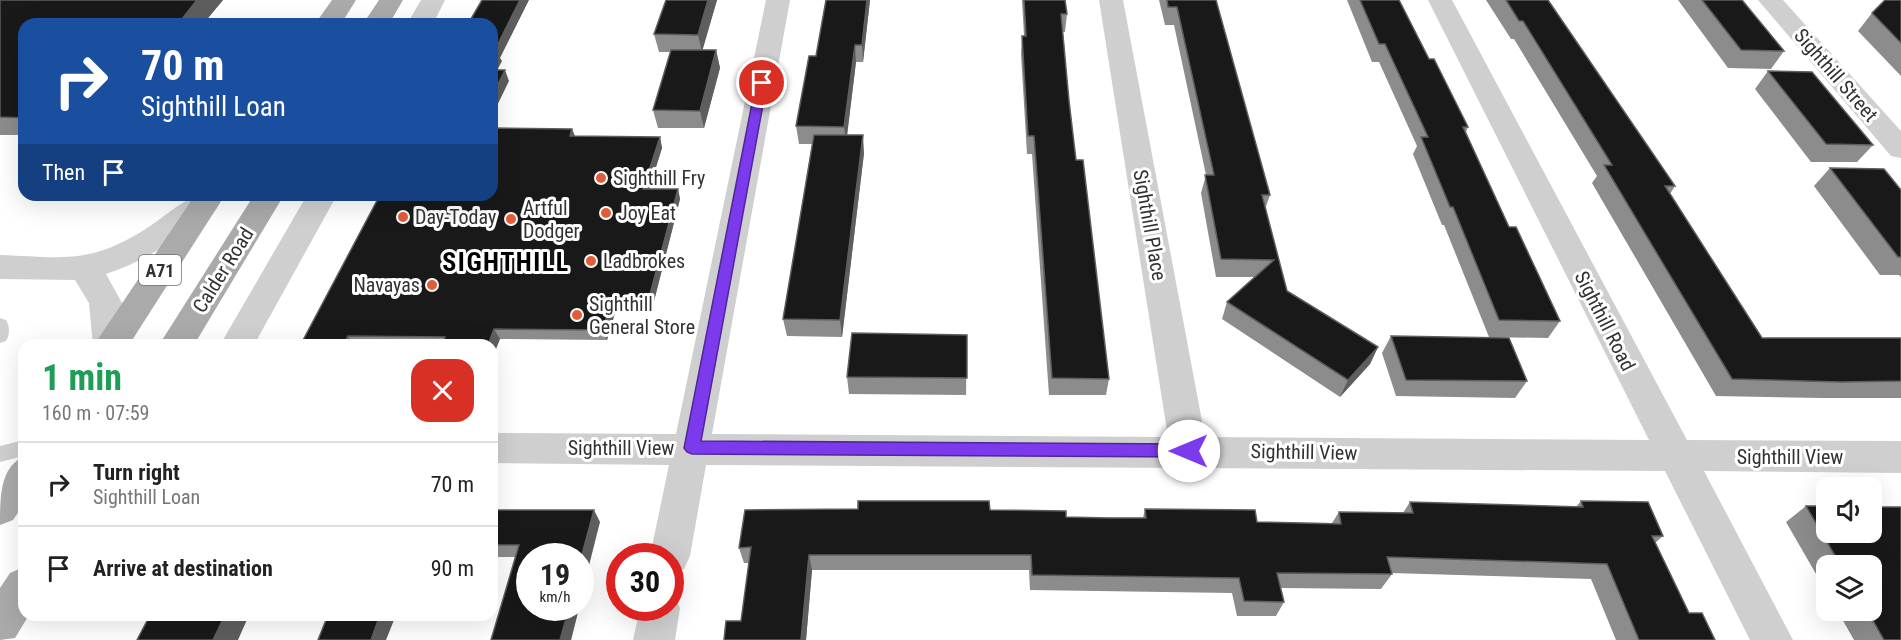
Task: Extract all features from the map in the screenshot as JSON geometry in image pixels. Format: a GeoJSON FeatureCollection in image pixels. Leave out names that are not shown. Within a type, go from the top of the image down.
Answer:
{"type":"FeatureCollection","features":[{"type":"Feature","properties":{"kind":"main road"},"geometry":{"type":"LineString","coordinates":[[332,18],[344,0]]}},
{"type":"Feature","properties":{"kind":"main road"},"geometry":{"type":"LineString","coordinates":[[380,18],[391,0]]}},
{"type":"Feature","properties":{"kind":"main road","name":"A71"},"geometry":{"type":"LineString","coordinates":[[114,339],[206,201]]}},
{"type":"Feature","properties":{"kind":"main road","name":"Calder Road"},"geometry":{"type":"LineString","coordinates":[[180,339],[265,201]]}},
{"type":"Feature","properties":{"kind":"main road"},"geometry":{"type":"LineString","coordinates":[[0,508],[18,481]]}},
{"type":"Feature","properties":{"kind":"main road"},"geometry":{"type":"LineString","coordinates":[[0,624],[18,596]]}},
{"type":"Feature","properties":{"kind":"street"},"geometry":{"type":"LineString","coordinates":[[423,18],[433,0]]}},
{"type":"Feature","properties":{"kind":"street"},"geometry":{"type":"LineString","coordinates":[[673,543],[778,0]]}},
{"type":"Feature","properties":{"kind":"street","name":"Sighthill Place"},"geometry":{"type":"LineString","coordinates":[[1111,0],[1189,451]]}},
{"type":"Feature","properties":{"kind":"street","name":"Sighthill Road"},"geometry":{"type":"LineString","coordinates":[[1440,0],[1772,640]]}},
{"type":"Feature","properties":{"kind":"street","name":"Sighthill Street"},"geometry":{"type":"LineString","coordinates":[[1770,0],[1901,149]]}},
{"type":"Feature","properties":{"kind":"street"},"geometry":{"type":"LineString","coordinates":[[0,267],[82,268],[117,257],[167,231],[204,201]]}},
{"type":"Feature","properties":{"kind":"street"},"geometry":{"type":"LineString","coordinates":[[240,339],[319,201]]}},
{"type":"Feature","properties":{"kind":"street"},"geometry":{"type":"LineString","coordinates":[[82,268],[97,283],[105,298],[110,318],[110,339]]}},
{"type":"Feature","properties":{"kind":"street","name":"Sighthill View"},"geometry":{"type":"LineString","coordinates":[[498,448],[1901,457]]}},
{"type":"Feature","properties":{"kind":"street"},"geometry":{"type":"LineString","coordinates":[[654,640],[658,621]]}},
{"type":"Feature","properties":{"kind":"lane"},"geometry":{"type":"LineString","coordinates":[[0,325],[0,336]]}},
{"type":"Feature","properties":{"kind":"lane"},"geometry":{"type":"LineString","coordinates":[[0,454],[18,450]]}},
{"type":"Feature","properties":{"kind":"building"},"geometry":{"type":"Polygon","coordinates":[[[0,0],[197,0],[183,18],[18,18],[18,118],[0,117],[0,0]]]}},
{"type":"Feature","properties":{"kind":"building"},"geometry":{"type":"Polygon","coordinates":[[[482,0],[520,0],[498,44],[498,18],[472,18],[482,0]]]}},
{"type":"Feature","properties":{"kind":"building"},"geometry":{"type":"Polygon","coordinates":[[[666,0],[708,0],[698,35],[654,34],[666,0]]]}},
{"type":"Feature","properties":{"kind":"building"},"geometry":{"type":"Polygon","coordinates":[[[826,0],[867,0],[862,45],[855,45],[844,127],[796,126],[809,56],[816,56],[826,0]]]}},
{"type":"Feature","properties":{"kind":"building"},"geometry":{"type":"Polygon","coordinates":[[[1024,0],[1065,0],[1067,14],[1061,14],[1069,101],[1076,160],[1083,160],[1109,379],[1052,378],[1034,136],[1028,136],[1022,36],[1026,36],[1024,0]]]}},
{"type":"Feature","properties":{"kind":"building"},"geometry":{"type":"Polygon","coordinates":[[[1167,0],[1216,0],[1270,195],[1262,195],[1287,291],[1378,347],[1348,380],[1227,302],[1274,260],[1221,259],[1205,175],[1214,175],[1177,7],[1168,7],[1167,0]]]}},
{"type":"Feature","properties":{"kind":"building"},"geometry":{"type":"Polygon","coordinates":[[[1360,0],[1399,0],[1429,59],[1434,59],[1468,127],[1463,127],[1509,227],[1516,227],[1560,321],[1499,320],[1453,207],[1450,207],[1421,137],[1428,137],[1385,44],[1379,44],[1360,0]]]}},
{"type":"Feature","properties":{"kind":"building"},"geometry":{"type":"Polygon","coordinates":[[[1506,0],[1548,0],[1675,186],[1665,186],[1762,338],[1901,338],[1901,381],[1732,379],[1604,165],[1612,165],[1523,21],[1519,21],[1506,0]]]}},
{"type":"Feature","properties":{"kind":"building"},"geometry":{"type":"Polygon","coordinates":[[[1702,0],[1742,0],[1784,51],[1741,50],[1702,0]]]}},
{"type":"Feature","properties":{"kind":"building"},"geometry":{"type":"Polygon","coordinates":[[[1885,0],[1901,1],[1901,43],[1872,13],[1885,0]]]}},
{"type":"Feature","properties":{"kind":"building"},"geometry":{"type":"Polygon","coordinates":[[[671,50],[716,50],[700,111],[653,110],[671,50]]]}},
{"type":"Feature","properties":{"kind":"building"},"geometry":{"type":"Polygon","coordinates":[[[498,70],[505,70],[498,84],[498,70]]]}},
{"type":"Feature","properties":{"kind":"building"},"geometry":{"type":"Polygon","coordinates":[[[1768,71],[1812,72],[1873,145],[1826,144],[1768,71]]]}},
{"type":"Feature","properties":{"kind":"building"},"geometry":{"type":"Polygon","coordinates":[[[498,128],[572,129],[570,136],[660,137],[643,189],[678,189],[648,302],[611,302],[603,330],[494,329],[490,339],[348,336],[346,339],[304,339],[377,201],[498,201],[498,128]]]}},
{"type":"Feature","properties":{"kind":"building"},"geometry":{"type":"Polygon","coordinates":[[[814,135],[863,135],[840,320],[783,319],[814,135]]]}},
{"type":"Feature","properties":{"kind":"building"},"geometry":{"type":"Polygon","coordinates":[[[1830,168],[1884,169],[1901,190],[1901,257],[1898,257],[1830,168]]]}},
{"type":"Feature","properties":{"kind":"building"},"geometry":{"type":"Polygon","coordinates":[[[852,333],[967,335],[967,378],[847,377],[852,333]]]}},
{"type":"Feature","properties":{"kind":"building"},"geometry":{"type":"Polygon","coordinates":[[[1391,336],[1509,338],[1527,381],[1406,380],[1391,336]]]}},
{"type":"Feature","properties":{"kind":"building"},"geometry":{"type":"Polygon","coordinates":[[[858,501],[989,501],[990,510],[1066,511],[1066,517],[1107,518],[1146,518],[1145,509],[1255,510],[1257,522],[1341,524],[1339,512],[1413,513],[1410,502],[1583,507],[1581,501],[1648,502],[1663,536],[1652,536],[1689,613],[1702,613],[1715,640],[1639,640],[1607,564],[1387,557],[1392,574],[1277,573],[1284,602],[1244,601],[1239,578],[1032,575],[1031,555],[809,555],[801,640],[724,640],[726,621],[741,621],[751,547],[739,548],[745,510],[858,509],[858,501]]]}},
{"type":"Feature","properties":{"kind":"building"},"geometry":{"type":"Polygon","coordinates":[[[1806,506],[1816,506],[1816,523],[1806,506]]]}},
{"type":"Feature","properties":{"kind":"building"},"geometry":{"type":"Polygon","coordinates":[[[1882,507],[1901,507],[1901,640],[1884,640],[1873,621],[1882,621],[1882,555],[1835,555],[1828,543],[1882,543],[1882,507]]]}},
{"type":"Feature","properties":{"kind":"building"},"geometry":{"type":"Polygon","coordinates":[[[498,510],[594,510],[585,543],[498,545],[498,510]]]}},
{"type":"Feature","properties":{"kind":"building"},"geometry":{"type":"Polygon","coordinates":[[[516,555],[516,621],[565,621],[560,640],[491,640],[516,555]]]}},
{"type":"Feature","properties":{"kind":"building"},"geometry":{"type":"Polygon","coordinates":[[[147,621],[222,621],[213,640],[137,640],[147,621]]]}},
{"type":"Feature","properties":{"kind":"building"},"geometry":{"type":"Polygon","coordinates":[[[326,621],[378,621],[371,640],[318,640],[326,621]]]}},
{"type":"Feature","properties":{"kind":"place","name":"Sighthill Fry"},"geometry":{"type":"Point","coordinates":[601,178]}},
{"type":"Feature","properties":{"kind":"place","name":"Joy Eat"},"geometry":{"type":"Point","coordinates":[606,213]}},
{"type":"Feature","properties":{"kind":"place","name":"Day-Today"},"geometry":{"type":"Point","coordinates":[403,217]}},
{"type":"Feature","properties":{"kind":"place","name":"Artful Dodger"},"geometry":{"type":"Point","coordinates":[511,219]}},
{"type":"Feature","properties":{"kind":"place","name":"Ladbrokes"},"geometry":{"type":"Point","coordinates":[591,261]}},
{"type":"Feature","properties":{"kind":"place","name":"Navayas"},"geometry":{"type":"Point","coordinates":[432,285]}},
{"type":"Feature","properties":{"kind":"place","name":"Sighthill General Store"},"geometry":{"type":"Point","coordinates":[577,315]}},
{"type":"Feature","properties":{"kind":"district","name":"SIGHTHILL"},"geometry":{"type":"Point","coordinates":[506,262]}},
{"type":"Feature","properties":{"kind":"route"},"geometry":{"type":"LineString","coordinates":[[762,83],[692,448],[1189,451]]}}]}
